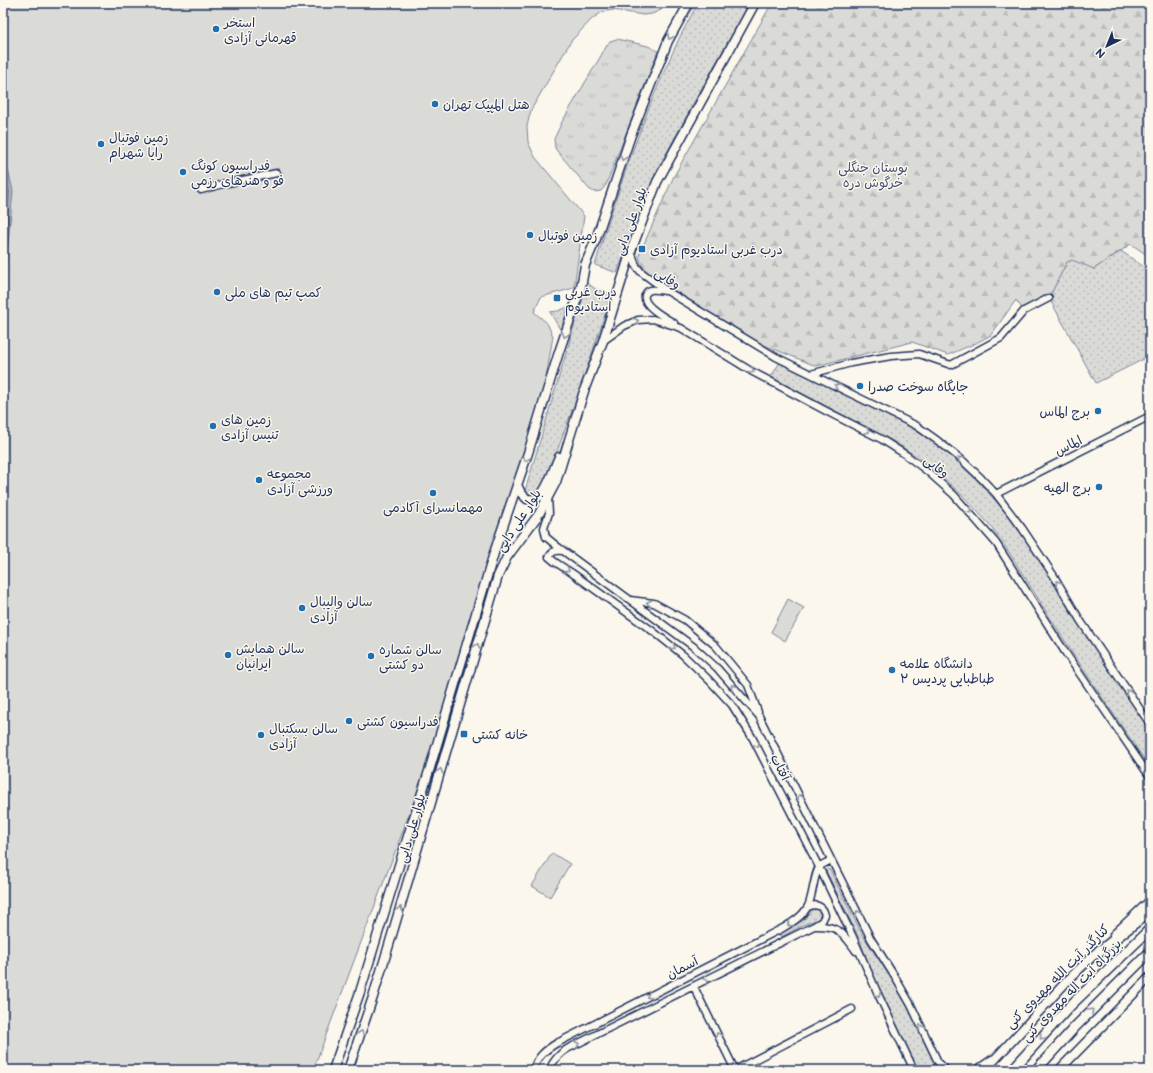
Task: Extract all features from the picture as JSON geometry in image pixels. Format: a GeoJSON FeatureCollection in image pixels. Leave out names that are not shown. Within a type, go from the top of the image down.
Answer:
{"type":"FeatureCollection","features":[{"type":"Feature","properties":{"kind":"highway"},"geometry":{"type":"LineString","coordinates":[[1096,954],[1150,911]]}},
{"type":"Feature","properties":{"kind":"highway","name":"بزرگراه آیت اله مهدوی کنی"},"geometry":{"type":"LineString","coordinates":[[1012,1070],[1070,1006],[1150,929]]}},
{"type":"Feature","properties":{"kind":"highway"},"geometry":{"type":"LineString","coordinates":[[1036,1070],[1075,1027],[1150,952]]}},
{"type":"Feature","properties":{"kind":"main road","name":"بلوار علی دایی"},"geometry":{"type":"LineString","coordinates":[[333,1070],[362,985],[433,761],[494,553],[528,453],[581,287],[585,265],[596,239],[631,135],[668,41],[689,3]]}},
{"type":"Feature","properties":{"kind":"main road","name":"بلوار علی دایی"},"geometry":{"type":"LineString","coordinates":[[348,1070],[385,960],[498,576],[507,558],[540,514],[556,482],[585,388],[603,342],[632,251],[658,182],[755,3]]}},
{"type":"Feature","properties":{"kind":"main road"},"geometry":{"type":"LineString","coordinates":[[517,485],[521,493],[527,499],[535,499],[540,496],[545,489],[571,433]]}},
{"type":"Feature","properties":{"kind":"main road","name":"کنارگذر آیت الله مهدوی کنی"},"geometry":{"type":"LineString","coordinates":[[985,1070],[1068,980],[1150,901]]}},
{"type":"Feature","properties":{"kind":"main road"},"geometry":{"type":"LineString","coordinates":[[1059,1070],[1150,978]]}},
{"type":"Feature","properties":{"kind":"street"},"geometry":{"type":"LineString","coordinates":[[201,190],[277,173]]}},
{"type":"Feature","properties":{"kind":"street","name":"وفایی"},"geometry":{"type":"LineString","coordinates":[[632,251],[636,266],[640,272],[667,291],[776,357],[916,426],[961,459],[996,494],[1026,534],[1054,576],[1080,620],[1150,724]]}},
{"type":"Feature","properties":{"kind":"street"},"geometry":{"type":"LineString","coordinates":[[667,291],[651,289],[647,292],[645,302],[651,308],[681,328]]}},
{"type":"Feature","properties":{"kind":"street"},"geometry":{"type":"LineString","coordinates":[[811,374],[851,363],[891,356],[919,354],[950,365],[1001,338],[1024,311],[1049,298]]}},
{"type":"Feature","properties":{"kind":"street","name":"وفایی"},"geometry":{"type":"LineString","coordinates":[[603,342],[624,326],[638,320],[653,319],[681,328],[751,370],[881,439],[927,471],[954,494],[996,543],[1065,652],[1150,777]]}},
{"type":"Feature","properties":{"kind":"street","name":"الماس"},"geometry":{"type":"LineString","coordinates":[[996,494],[1150,416]]}},
{"type":"Feature","properties":{"kind":"street","name":"آفتاب"},"geometry":{"type":"LineString","coordinates":[[548,498],[549,513],[544,528],[546,537],[694,647],[717,668],[760,717],[871,939],[895,976],[911,1005],[938,1062],[946,1070]]}},
{"type":"Feature","properties":{"kind":"street","name":"آفتاب"},"geometry":{"type":"LineString","coordinates":[[563,551],[556,550],[551,553],[550,557],[554,562],[572,573],[654,632],[683,655],[709,680],[732,706],[752,737],[820,867],[914,1070]]}},
{"type":"Feature","properties":{"kind":"street"},"geometry":{"type":"LineString","coordinates":[[628,599],[654,603],[685,620],[716,646],[748,685],[760,717]]}},
{"type":"Feature","properties":{"kind":"street"},"geometry":{"type":"LineString","coordinates":[[820,867],[831,860]]}},
{"type":"Feature","properties":{"kind":"street","name":"آسمان"},"geometry":{"type":"LineString","coordinates":[[533,1070],[542,1053],[553,1046],[783,928],[799,918],[808,907],[814,888],[816,875],[820,867]]}},
{"type":"Feature","properties":{"kind":"street"},"geometry":{"type":"LineString","coordinates":[[808,907],[818,905],[826,915],[822,921],[814,926]]}},
{"type":"Feature","properties":{"kind":"street"},"geometry":{"type":"LineString","coordinates":[[814,926],[826,926],[837,930],[846,937],[863,960]]}},
{"type":"Feature","properties":{"kind":"street","name":"آسمان"},"geometry":{"type":"LineString","coordinates":[[549,1070],[552,1063],[567,1049],[814,926]]}},
{"type":"Feature","properties":{"kind":"street"},"geometry":{"type":"LineString","coordinates":[[694,987],[735,1070],[852,1010]]}},
{"type":"Feature","properties":{"kind":"street"},"geometry":{"type":"LineString","coordinates":[[976,1070],[1000,1053]]}},
{"type":"Feature","properties":{"kind":"street"},"geometry":{"type":"LineString","coordinates":[[938,1062],[941,1070]]}},
{"type":"Feature","properties":{"kind":"green space","name":"مجموعه ورزشی آزادی"},"geometry":{"type":"Polygon","coordinates":[[[3,3],[669,3],[661,10],[652,14],[643,15],[613,10],[602,12],[592,19],[571,41],[531,110],[527,126],[528,142],[535,157],[584,216],[574,288],[541,297],[534,312],[547,323],[553,336],[542,403],[425,772],[313,1070],[3,1070],[3,3]]]}},
{"type":"Feature","properties":{"kind":"green space"},"geometry":{"type":"Polygon","coordinates":[[[698,3],[750,3],[657,171],[617,273],[595,265],[642,125],[677,43],[698,3]]]}},
{"type":"Feature","properties":{"kind":"green space","name":"بوستان جنگلی خرگوش دره"},"geometry":{"type":"Polygon","coordinates":[[[772,3],[1150,3],[1150,257],[1131,244],[1094,269],[1067,262],[1049,298],[1024,311],[1016,300],[991,335],[948,355],[912,342],[816,366],[759,343],[651,276],[641,265],[639,255],[674,176],[772,3]]]}},
{"type":"Feature","properties":{"kind":"green space"},"geometry":{"type":"Polygon","coordinates":[[[617,39],[648,46],[658,51],[606,185],[601,191],[594,192],[589,189],[557,151],[555,148],[554,139],[562,122],[606,47],[610,41],[617,39]]]}},
{"type":"Feature","properties":{"kind":"green space"},"geometry":{"type":"Polygon","coordinates":[[[1121,251],[1150,271],[1150,356],[1096,383],[1049,298],[1067,262],[1072,260],[1094,269],[1121,251]]]}},
{"type":"Feature","properties":{"kind":"green space"},"geometry":{"type":"Polygon","coordinates":[[[587,283],[597,290],[612,294],[576,400],[551,466],[540,489],[535,495],[529,494],[525,491],[587,283]]]}},
{"type":"Feature","properties":{"kind":"green space"},"geometry":{"type":"Polygon","coordinates":[[[568,307],[561,331],[550,312],[568,307]]]}},
{"type":"Feature","properties":{"kind":"green space"},"geometry":{"type":"Polygon","coordinates":[[[780,362],[908,426],[935,443],[979,482],[1007,514],[1036,554],[1070,611],[1150,730],[1150,768],[1073,654],[990,525],[962,495],[922,460],[893,441],[771,377],[780,362]]]}},
{"type":"Feature","properties":{"kind":"green space"},"geometry":{"type":"Polygon","coordinates":[[[788,599],[804,608],[785,641],[771,632],[788,599]]]}},
{"type":"Feature","properties":{"kind":"green space"},"geometry":{"type":"Polygon","coordinates":[[[552,853],[570,864],[550,897],[532,886],[552,853]]]}},
{"type":"Feature","properties":{"kind":"green space"},"geometry":{"type":"Polygon","coordinates":[[[828,869],[830,870],[862,934],[903,996],[939,1070],[917,1070],[880,995],[859,938],[826,871],[828,869]]]}},
{"type":"Feature","properties":{"kind":"green space"},"geometry":{"type":"Polygon","coordinates":[[[813,909],[819,911],[821,915],[819,919],[805,924],[781,937],[779,934],[802,921],[813,909]]]}},
{"type":"Feature","properties":{"kind":"water"},"geometry":{"type":"Polygon","coordinates":[[[3,148],[13,191],[3,297],[3,148]]]}},
{"type":"Feature","properties":{"kind":"place","name":"استخر قهرمانی آزادی"},"geometry":{"type":"Point","coordinates":[216,29]}},
{"type":"Feature","properties":{"kind":"place","name":"هتل المپیک تهران"},"geometry":{"type":"Point","coordinates":[435,104]}},
{"type":"Feature","properties":{"kind":"place","name":"زمین فوتبال رایا شهرام"},"geometry":{"type":"Point","coordinates":[101,144]}},
{"type":"Feature","properties":{"kind":"place","name":"فدراسیون کونگ فو و هنرهای رزمی"},"geometry":{"type":"Point","coordinates":[183,172]}},
{"type":"Feature","properties":{"kind":"place","name":"زمین فوتبال"},"geometry":{"type":"Point","coordinates":[530,235]}},
{"type":"Feature","properties":{"kind":"place","name":"درب غربی استادیوم آزادی"},"geometry":{"type":"Point","coordinates":[642,249]}},
{"type":"Feature","properties":{"kind":"place","name":"کمپ تیم های ملی"},"geometry":{"type":"Point","coordinates":[217,292]}},
{"type":"Feature","properties":{"kind":"place","name":"درب غربی استادیوم"},"geometry":{"type":"Point","coordinates":[557,298]}},
{"type":"Feature","properties":{"kind":"place","name":"جایگاه سوخت صدرا"},"geometry":{"type":"Point","coordinates":[860,386]}},
{"type":"Feature","properties":{"kind":"place","name":"برج الماس"},"geometry":{"type":"Point","coordinates":[1098,411]}},
{"type":"Feature","properties":{"kind":"place","name":"زمین های تنیس آزادی"},"geometry":{"type":"Point","coordinates":[213,426]}},
{"type":"Feature","properties":{"kind":"place","name":"مجموعه ورزشی آزادی"},"geometry":{"type":"Point","coordinates":[259,480]}},
{"type":"Feature","properties":{"kind":"place","name":"برج الهیه"},"geometry":{"type":"Point","coordinates":[1099,487]}},
{"type":"Feature","properties":{"kind":"place","name":"مهمانسرای آکادمی"},"geometry":{"type":"Point","coordinates":[433,493]}},
{"type":"Feature","properties":{"kind":"place","name":"سالن والیبال آزادی"},"geometry":{"type":"Point","coordinates":[302,608]}},
{"type":"Feature","properties":{"kind":"place","name":"سالن همایش ایرانیان"},"geometry":{"type":"Point","coordinates":[228,655]}},
{"type":"Feature","properties":{"kind":"place","name":"سالن شماره دو کشتی"},"geometry":{"type":"Point","coordinates":[371,656]}},
{"type":"Feature","properties":{"kind":"place","name":"دانشگاه علامه طباطبایی پردیس ۲"},"geometry":{"type":"Point","coordinates":[892,670]}},
{"type":"Feature","properties":{"kind":"place","name":"فدراسیون کشتی"},"geometry":{"type":"Point","coordinates":[349,721]}},
{"type":"Feature","properties":{"kind":"place","name":"خانه کشتی"},"geometry":{"type":"Point","coordinates":[464,734]}},
{"type":"Feature","properties":{"kind":"place","name":"سالن بسکتبال آزادی"},"geometry":{"type":"Point","coordinates":[261,735]}}]}
